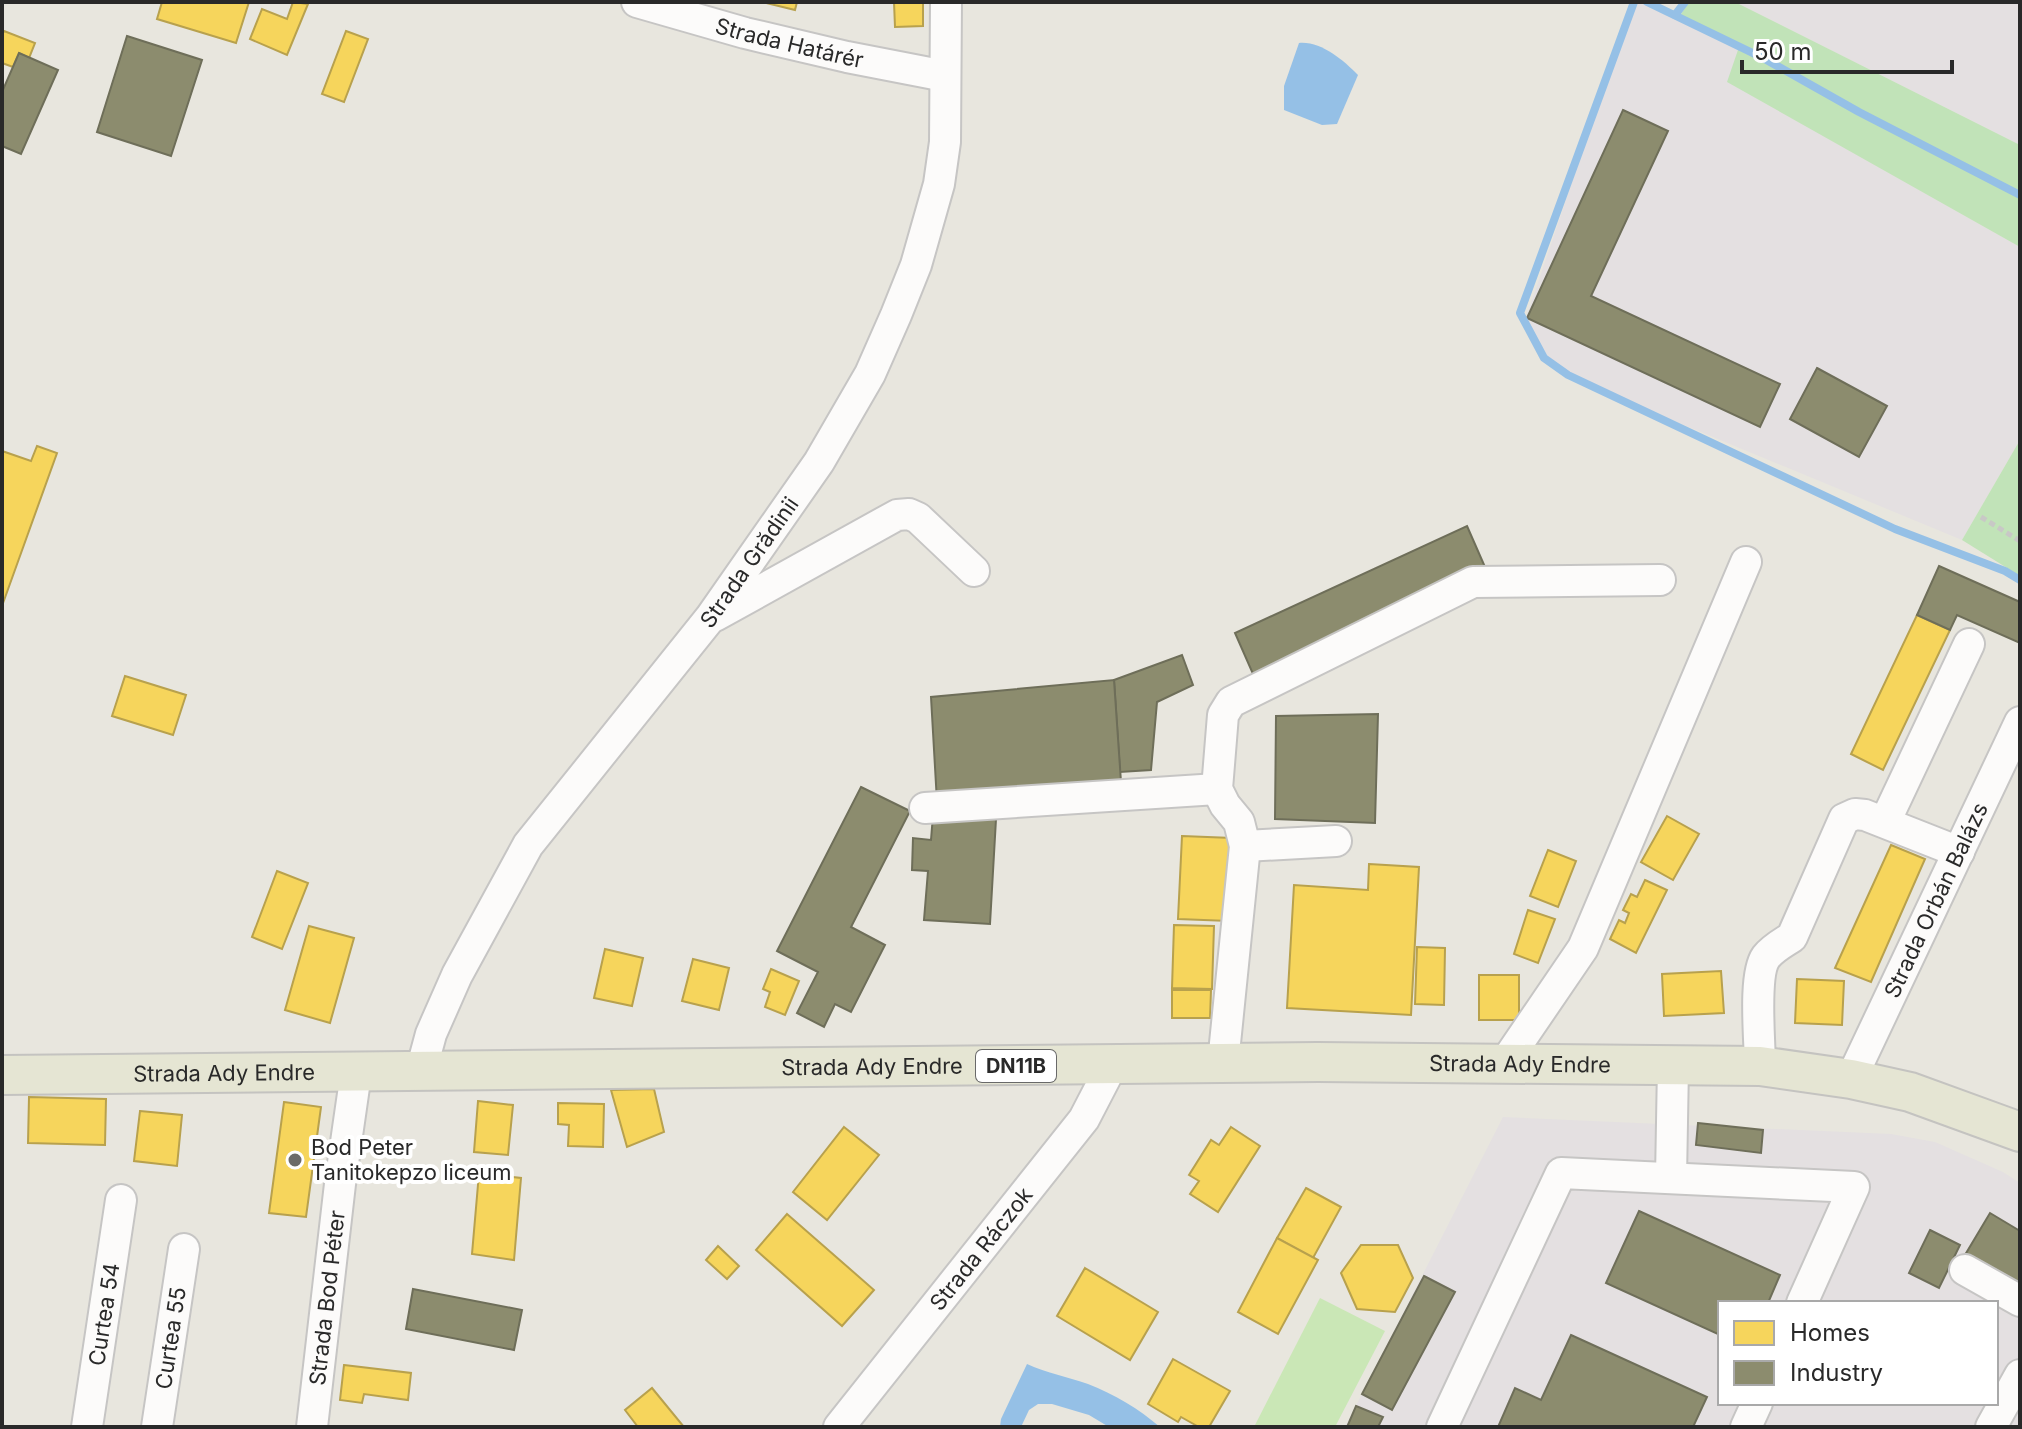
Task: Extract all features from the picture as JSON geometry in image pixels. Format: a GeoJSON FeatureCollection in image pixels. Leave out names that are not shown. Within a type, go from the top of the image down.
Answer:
{"type":"FeatureCollection","features":[{"type":"Feature","properties":{"kind":"main road","name":"Strada Ady Endre"},"geometry":{"type":"LineString","coordinates":[[2,1075],[1223,1063],[1760,1066],[1851,1079],[1910,1092],[2020,1132]]}},
{"type":"Feature","properties":{"kind":"street","name":"Strada Határér"},"geometry":{"type":"LineString","coordinates":[[637,2],[745,33],[945,76]]}},
{"type":"Feature","properties":{"kind":"street","name":"Strada Grădinii"},"geometry":{"type":"LineString","coordinates":[[421,1071],[431,1034],[457,975],[528,845],[710,618],[819,462],[870,374],[916,265],[939,184],[945,142],[946,2]]}},
{"type":"Feature","properties":{"kind":"street"},"geometry":{"type":"LineString","coordinates":[[710,618],[897,515],[909,514],[918,518],[974,571]]}},
{"type":"Feature","properties":{"kind":"street"},"geometry":{"type":"LineString","coordinates":[[1504,1064],[1583,948],[1746,562]]}},
{"type":"Feature","properties":{"kind":"street"},"geometry":{"type":"LineString","coordinates":[[1223,1063],[1245,846],[1239,822],[1217,789],[1223,715],[1231,702],[1473,582],[1660,580]]}},
{"type":"Feature","properties":{"kind":"street"},"geometry":{"type":"LineString","coordinates":[[1885,822],[1969,644]]}},
{"type":"Feature","properties":{"kind":"street","name":"Strada Orbán Balázs"},"geometry":{"type":"LineString","coordinates":[[1851,1079],[2020,722]]}},
{"type":"Feature","properties":{"kind":"street"},"geometry":{"type":"LineString","coordinates":[[925,808],[1217,789]]}},
{"type":"Feature","properties":{"kind":"street"},"geometry":{"type":"LineString","coordinates":[[1760,1066],[1759,985],[1764,959],[1792,937],[1844,819],[1855,814],[1865,815],[1959,852]]}},
{"type":"Feature","properties":{"kind":"street"},"geometry":{"type":"LineString","coordinates":[[1245,846],[1336,841]]}},
{"type":"Feature","properties":{"kind":"street","name":"Strada Ráczok"},"geometry":{"type":"LineString","coordinates":[[839,1427],[1084,1119],[1112,1065]]}},
{"type":"Feature","properties":{"kind":"street"},"geometry":{"type":"LineString","coordinates":[[1671,1178],[1673,1066]]}},
{"type":"Feature","properties":{"kind":"street","name":"Strada Bod Péter"},"geometry":{"type":"LineString","coordinates":[[312,1427],[356,1073]]}},
{"type":"Feature","properties":{"kind":"street"},"geometry":{"type":"LineString","coordinates":[[1442,1427],[1561,1173],[1854,1187],[1803,1301]]}},
{"type":"Feature","properties":{"kind":"street","name":"Curtea 54"},"geometry":{"type":"LineString","coordinates":[[87,1427],[121,1200]]}},
{"type":"Feature","properties":{"kind":"street","name":"Curtea 55"},"geometry":{"type":"LineString","coordinates":[[157,1427],[184,1249]]}},
{"type":"Feature","properties":{"kind":"street"},"geometry":{"type":"LineString","coordinates":[[1965,1270],[2020,1301]]}},
{"type":"Feature","properties":{"kind":"street"},"geometry":{"type":"LineString","coordinates":[[1991,1427],[2020,1375]]}},
{"type":"Feature","properties":{"kind":"street"},"geometry":{"type":"LineString","coordinates":[[1746,1427],[1756,1405]]}},
{"type":"Feature","properties":{"kind":"path"},"geometry":{"type":"LineString","coordinates":[[1981,517],[2020,541]]}},
{"type":"Feature","properties":{"kind":"shaded area"},"geometry":{"type":"Polygon","coordinates":[[[1633,2],[1642,2],[1740,47],[1728,82],[2020,247],[2020,440],[1962,540],[1556,372],[1526,318],[1633,2]]]}},
{"type":"Feature","properties":{"kind":"shaded area"},"geometry":{"type":"Polygon","coordinates":[[[1735,2],[2020,2],[2020,145],[1735,2]]]}},
{"type":"Feature","properties":{"kind":"shaded area"},"geometry":{"type":"Polygon","coordinates":[[[1503,1117],[1891,1134],[1935,1142],[2003,1172],[2020,1183],[2020,1427],[1345,1427],[1503,1117]]]}},
{"type":"Feature","properties":{"kind":"green space"},"geometry":{"type":"Polygon","coordinates":[[[1689,2],[1735,2],[2020,145],[2020,247],[1727,82],[1739,47],[1677,20],[1689,2]]]}},
{"type":"Feature","properties":{"kind":"green space"},"geometry":{"type":"Polygon","coordinates":[[[2020,440],[2020,576],[1962,540],[2020,440]]]}},
{"type":"Feature","properties":{"kind":"green space"},"geometry":{"type":"Polygon","coordinates":[[[1320,1298],[1385,1331],[1335,1427],[1254,1427],[1320,1298]]]}},
{"type":"Feature","properties":{"kind":"water"},"geometry":{"type":"Polygon","coordinates":[[[1299,43],[1323,48],[1358,75],[1337,124],[1322,125],[1284,110],[1284,86],[1299,43]]]}},
{"type":"Feature","properties":{"kind":"water"},"geometry":{"type":"Polygon","coordinates":[[[1027,1364],[1107,1392],[1160,1427],[1109,1427],[1089,1415],[1052,1404],[1038,1404],[1029,1410],[1021,1427],[1000,1427],[1027,1364]]]}},
{"type":"Feature","properties":{"kind":"building: Homes"},"geometry":{"type":"Polygon","coordinates":[[[162,2],[249,2],[236,43],[157,19],[162,2]]]}},
{"type":"Feature","properties":{"kind":"building: Homes"},"geometry":{"type":"Polygon","coordinates":[[[293,2],[308,4],[287,55],[250,39],[262,9],[287,19],[293,2]]]}},
{"type":"Feature","properties":{"kind":"building: Homes"},"geometry":{"type":"Polygon","coordinates":[[[762,2],[797,2],[795,10],[762,2]]]}},
{"type":"Feature","properties":{"kind":"building: Homes"},"geometry":{"type":"Polygon","coordinates":[[[894,2],[923,2],[923,26],[895,27],[894,2]]]}},
{"type":"Feature","properties":{"kind":"building: Homes"},"geometry":{"type":"Polygon","coordinates":[[[4,31],[35,43],[29,58],[19,53],[13,67],[2,63],[4,31]]]}},
{"type":"Feature","properties":{"kind":"building: Homes"},"geometry":{"type":"Polygon","coordinates":[[[346,31],[368,39],[344,102],[322,94],[346,31]]]}},
{"type":"Feature","properties":{"kind":"building: Homes"},"geometry":{"type":"Polygon","coordinates":[[[37,446],[57,453],[2,606],[2,451],[31,461],[37,446]]]}},
{"type":"Feature","properties":{"kind":"building: Homes"},"geometry":{"type":"Polygon","coordinates":[[[1917,615],[1950,630],[1883,770],[1851,754],[1917,615]]]}},
{"type":"Feature","properties":{"kind":"building: Homes"},"geometry":{"type":"Polygon","coordinates":[[[125,676],[186,695],[173,735],[112,716],[125,676]]]}},
{"type":"Feature","properties":{"kind":"building: Homes"},"geometry":{"type":"Polygon","coordinates":[[[1667,816],[1699,834],[1673,880],[1641,862],[1667,816]]]}},
{"type":"Feature","properties":{"kind":"building: Homes"},"geometry":{"type":"Polygon","coordinates":[[[1182,836],[1232,838],[1229,921],[1178,919],[1182,836]]]}},
{"type":"Feature","properties":{"kind":"building: Homes"},"geometry":{"type":"Polygon","coordinates":[[[1891,845],[1925,859],[1871,982],[1835,968],[1891,845]]]}},
{"type":"Feature","properties":{"kind":"building: Homes"},"geometry":{"type":"Polygon","coordinates":[[[1548,850],[1576,861],[1558,907],[1530,896],[1548,850]]]}},
{"type":"Feature","properties":{"kind":"building: Homes"},"geometry":{"type":"Polygon","coordinates":[[[1369,864],[1419,867],[1411,1015],[1287,1008],[1294,885],[1368,890],[1369,864]]]}},
{"type":"Feature","properties":{"kind":"building: Homes"},"geometry":{"type":"Polygon","coordinates":[[[277,871],[308,883],[282,949],[252,937],[277,871]]]}},
{"type":"Feature","properties":{"kind":"building: Homes"},"geometry":{"type":"Polygon","coordinates":[[[1645,880],[1667,890],[1636,953],[1610,939],[1619,920],[1625,923],[1629,913],[1623,910],[1631,894],[1637,897],[1645,880]]]}},
{"type":"Feature","properties":{"kind":"building: Homes"},"geometry":{"type":"Polygon","coordinates":[[[1528,910],[1555,919],[1538,963],[1514,954],[1528,910]]]}},
{"type":"Feature","properties":{"kind":"building: Homes"},"geometry":{"type":"Polygon","coordinates":[[[1174,925],[1214,926],[1212,989],[1172,988],[1174,925]]]}},
{"type":"Feature","properties":{"kind":"building: Homes"},"geometry":{"type":"Polygon","coordinates":[[[309,926],[354,938],[330,1023],[285,1010],[309,926]]]}},
{"type":"Feature","properties":{"kind":"building: Homes"},"geometry":{"type":"Polygon","coordinates":[[[1417,947],[1445,948],[1444,1005],[1415,1004],[1417,947]]]}},
{"type":"Feature","properties":{"kind":"building: Homes"},"geometry":{"type":"Polygon","coordinates":[[[605,949],[643,958],[632,1006],[594,998],[605,949]]]}},
{"type":"Feature","properties":{"kind":"building: Homes"},"geometry":{"type":"Polygon","coordinates":[[[693,959],[729,968],[719,1010],[682,1001],[693,959]]]}},
{"type":"Feature","properties":{"kind":"building: Homes"},"geometry":{"type":"Polygon","coordinates":[[[771,969],[799,981],[785,1015],[765,1007],[770,992],[763,989],[771,969]]]}},
{"type":"Feature","properties":{"kind":"building: Homes"},"geometry":{"type":"Polygon","coordinates":[[[1721,971],[1724,1013],[1664,1016],[1662,974],[1721,971]]]}},
{"type":"Feature","properties":{"kind":"building: Homes"},"geometry":{"type":"Polygon","coordinates":[[[1479,975],[1519,975],[1519,1020],[1479,1020],[1479,975]]]}},
{"type":"Feature","properties":{"kind":"building: Homes"},"geometry":{"type":"Polygon","coordinates":[[[1797,979],[1844,981],[1842,1025],[1795,1023],[1797,979]]]}},
{"type":"Feature","properties":{"kind":"building: Homes"},"geometry":{"type":"Polygon","coordinates":[[[1172,990],[1211,990],[1210,1018],[1172,1018],[1172,990]]]}},
{"type":"Feature","properties":{"kind":"building: Homes"},"geometry":{"type":"Polygon","coordinates":[[[654,1089],[664,1132],[627,1147],[611,1090],[654,1089]]]}},
{"type":"Feature","properties":{"kind":"building: Homes"},"geometry":{"type":"Polygon","coordinates":[[[29,1097],[106,1099],[105,1145],[28,1143],[29,1097]]]}},
{"type":"Feature","properties":{"kind":"building: Homes"},"geometry":{"type":"Polygon","coordinates":[[[478,1101],[513,1105],[508,1155],[474,1152],[478,1101]]]}},
{"type":"Feature","properties":{"kind":"building: Homes","name":"Bod Peter Tanitokepzo liceum"},"geometry":{"type":"Polygon","coordinates":[[[284,1102],[321,1107],[306,1217],[269,1213],[284,1102]]]}},
{"type":"Feature","properties":{"kind":"building: Homes"},"geometry":{"type":"Polygon","coordinates":[[[558,1103],[604,1104],[603,1147],[568,1146],[569,1125],[558,1124],[558,1103]]]}},
{"type":"Feature","properties":{"kind":"building: Homes"},"geometry":{"type":"Polygon","coordinates":[[[140,1111],[182,1115],[177,1166],[134,1161],[140,1111]]]}},
{"type":"Feature","properties":{"kind":"building: Homes"},"geometry":{"type":"Polygon","coordinates":[[[844,1127],[879,1155],[827,1220],[793,1192],[844,1127]]]}},
{"type":"Feature","properties":{"kind":"building: Homes"},"geometry":{"type":"Polygon","coordinates":[[[1231,1127],[1260,1146],[1218,1212],[1190,1194],[1199,1181],[1189,1175],[1211,1140],[1219,1145],[1231,1127]]]}},
{"type":"Feature","properties":{"kind":"building: Homes"},"geometry":{"type":"Polygon","coordinates":[[[479,1173],[521,1178],[514,1260],[472,1254],[479,1173]]]}},
{"type":"Feature","properties":{"kind":"building: Homes"},"geometry":{"type":"Polygon","coordinates":[[[1306,1188],[1341,1207],[1313,1258],[1277,1238],[1306,1188]]]}},
{"type":"Feature","properties":{"kind":"building: Homes"},"geometry":{"type":"Polygon","coordinates":[[[787,1214],[874,1290],[842,1326],[756,1250],[787,1214]]]}},
{"type":"Feature","properties":{"kind":"building: Homes"},"geometry":{"type":"Polygon","coordinates":[[[1277,1238],[1318,1260],[1278,1334],[1238,1312],[1277,1238]]]}},
{"type":"Feature","properties":{"kind":"building: Homes"},"geometry":{"type":"Polygon","coordinates":[[[1361,1245],[1398,1245],[1413,1278],[1395,1312],[1357,1309],[1341,1273],[1361,1245]]]}},
{"type":"Feature","properties":{"kind":"building: Homes"},"geometry":{"type":"Polygon","coordinates":[[[718,1246],[739,1266],[727,1279],[706,1260],[718,1246]]]}},
{"type":"Feature","properties":{"kind":"building: Homes"},"geometry":{"type":"Polygon","coordinates":[[[1085,1268],[1158,1312],[1130,1360],[1057,1316],[1085,1268]]]}},
{"type":"Feature","properties":{"kind":"building: Homes"},"geometry":{"type":"Polygon","coordinates":[[[1173,1359],[1230,1391],[1209,1427],[1199,1427],[1181,1417],[1178,1422],[1148,1404],[1173,1359]]]}},
{"type":"Feature","properties":{"kind":"building: Homes"},"geometry":{"type":"Polygon","coordinates":[[[344,1365],[411,1373],[408,1400],[364,1394],[362,1403],[340,1400],[344,1365]]]}},
{"type":"Feature","properties":{"kind":"building: Homes"},"geometry":{"type":"Polygon","coordinates":[[[652,1388],[684,1427],[638,1427],[625,1410],[652,1388]]]}},
{"type":"Feature","properties":{"kind":"building: Industry"},"geometry":{"type":"Polygon","coordinates":[[[127,36],[202,60],[171,156],[97,132],[127,36]]]}},
{"type":"Feature","properties":{"kind":"building: Industry"},"geometry":{"type":"Polygon","coordinates":[[[19,53],[58,70],[21,154],[2,146],[2,92],[19,53]]]}},
{"type":"Feature","properties":{"kind":"building: Industry"},"geometry":{"type":"Polygon","coordinates":[[[1623,110],[1668,131],[1591,296],[1780,384],[1760,427],[1527,318],[1623,110]]]}},
{"type":"Feature","properties":{"kind":"building: Industry"},"geometry":{"type":"Polygon","coordinates":[[[1817,368],[1887,406],[1859,457],[1790,419],[1817,368]]]}},
{"type":"Feature","properties":{"kind":"building: Industry"},"geometry":{"type":"Polygon","coordinates":[[[1467,526],[1485,567],[1253,674],[1235,633],[1467,526]]]}},
{"type":"Feature","properties":{"kind":"building: Industry"},"geometry":{"type":"Polygon","coordinates":[[[1939,566],[2020,602],[2020,643],[1957,615],[1950,630],[1917,615],[1939,566]]]}},
{"type":"Feature","properties":{"kind":"building: Industry"},"geometry":{"type":"Polygon","coordinates":[[[1182,655],[1193,685],[1157,702],[1151,770],[1120,772],[1114,680],[1182,655]]]}},
{"type":"Feature","properties":{"kind":"building: Industry"},"geometry":{"type":"Polygon","coordinates":[[[1114,680],[1121,782],[937,802],[931,697],[1114,680]]]}},
{"type":"Feature","properties":{"kind":"building: Industry"},"geometry":{"type":"Polygon","coordinates":[[[1378,714],[1375,823],[1275,819],[1276,716],[1378,714]]]}},
{"type":"Feature","properties":{"kind":"building: Industry"},"geometry":{"type":"Polygon","coordinates":[[[861,787],[910,811],[851,927],[885,945],[851,1012],[835,1004],[824,1027],[797,1013],[818,972],[777,951],[861,787]]]}},
{"type":"Feature","properties":{"kind":"building: Industry"},"geometry":{"type":"Polygon","coordinates":[[[933,815],[996,819],[990,924],[924,920],[928,871],[912,870],[913,838],[931,840],[933,815]]]}},
{"type":"Feature","properties":{"kind":"building: Industry"},"geometry":{"type":"Polygon","coordinates":[[[1698,1123],[1763,1130],[1761,1153],[1696,1145],[1698,1123]]]}},
{"type":"Feature","properties":{"kind":"building: Industry"},"geometry":{"type":"Polygon","coordinates":[[[1639,1211],[1780,1275],[1769,1301],[1718,1301],[1718,1334],[1606,1283],[1639,1211]]]}},
{"type":"Feature","properties":{"kind":"building: Industry"},"geometry":{"type":"Polygon","coordinates":[[[1990,1213],[2020,1231],[2020,1287],[1965,1255],[1990,1213]]]}},
{"type":"Feature","properties":{"kind":"building: Industry"},"geometry":{"type":"Polygon","coordinates":[[[1930,1230],[1960,1245],[1939,1288],[1909,1273],[1930,1230]]]}},
{"type":"Feature","properties":{"kind":"building: Industry"},"geometry":{"type":"Polygon","coordinates":[[[1424,1276],[1455,1292],[1392,1410],[1362,1394],[1424,1276]]]}},
{"type":"Feature","properties":{"kind":"building: Industry"},"geometry":{"type":"Polygon","coordinates":[[[413,1289],[522,1310],[514,1350],[406,1329],[413,1289]]]}},
{"type":"Feature","properties":{"kind":"building: Industry"},"geometry":{"type":"Polygon","coordinates":[[[1571,1335],[1707,1397],[1693,1427],[1498,1427],[1515,1388],[1541,1400],[1571,1335]]]}},
{"type":"Feature","properties":{"kind":"building: Industry"},"geometry":{"type":"Polygon","coordinates":[[[1356,1406],[1383,1417],[1378,1427],[1347,1427],[1356,1406]]]}},
{"type":"Feature","properties":{"kind":"waterway"},"geometry":{"type":"LineString","coordinates":[[1634,2],[1520,313],[1544,358],[1568,375],[1895,529],[2005,571],[2020,580]]}},
{"type":"Feature","properties":{"kind":"waterway"},"geometry":{"type":"LineString","coordinates":[[1647,2],[1763,58],[1859,112],[2020,195]]}},
{"type":"Feature","properties":{"kind":"waterway"},"geometry":{"type":"LineString","coordinates":[[1675,15],[1685,2]]}},
{"type":"Feature","properties":{"kind":"place","name":"Bod Peter Tanitokepzo liceum"},"geometry":{"type":"Point","coordinates":[295,1160]}}]}
